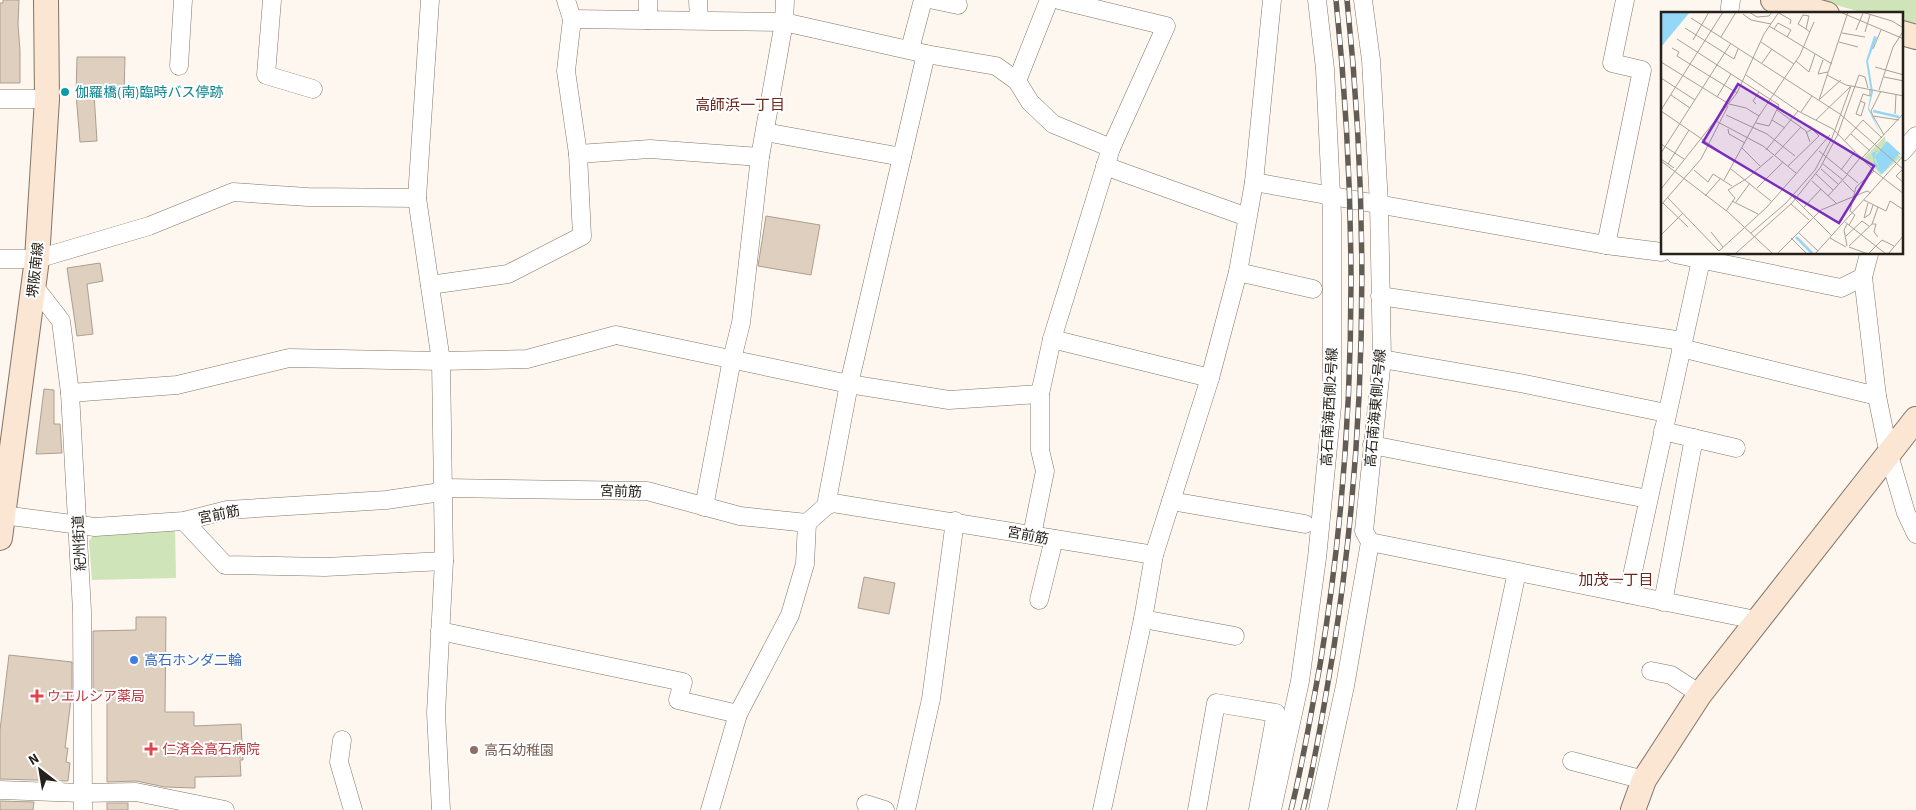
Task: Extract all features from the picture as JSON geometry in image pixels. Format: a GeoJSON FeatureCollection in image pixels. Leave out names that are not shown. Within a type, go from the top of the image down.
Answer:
{"type":"FeatureCollection","features":[{"type":"Feature","properties":{"kind":"main road","name":"堺阪南線"},"geometry":{"type":"LineString","coordinates":[[0,538],[37,259],[46,99],[46,0]]}},
{"type":"Feature","properties":{"kind":"main road"},"geometry":{"type":"LineString","coordinates":[[1773,0],[1820,12]]}},
{"type":"Feature","properties":{"kind":"main road"},"geometry":{"type":"LineString","coordinates":[[1633,810],[1644,780],[1700,694],[1756,620],[1916,419]]}},
{"type":"Feature","properties":{"kind":"street"},"geometry":{"type":"LineString","coordinates":[[179,66],[183,0]]}},
{"type":"Feature","properties":{"kind":"street"},"geometry":{"type":"LineString","coordinates":[[272,0],[266,75],[313,89]]}},
{"type":"Feature","properties":{"kind":"street"},"geometry":{"type":"LineString","coordinates":[[430,0],[417,198],[441,361],[444,561],[436,713],[441,810]]}},
{"type":"Feature","properties":{"kind":"street"},"geometry":{"type":"LineString","coordinates":[[430,285],[508,274],[582,236],[578,154],[566,71],[572,19],[566,0]]}},
{"type":"Feature","properties":{"kind":"street"},"geometry":{"type":"LineString","coordinates":[[648,0],[648,20]]}},
{"type":"Feature","properties":{"kind":"street"},"geometry":{"type":"LineString","coordinates":[[698,0],[699,20]]}},
{"type":"Feature","properties":{"kind":"street"},"geometry":{"type":"LineString","coordinates":[[704,507],[732,360],[741,323],[760,157],[784,22],[785,0]]}},
{"type":"Feature","properties":{"kind":"street"},"geometry":{"type":"LineString","coordinates":[[710,810],[738,714],[790,615],[805,564],[807,523],[826,506],[849,384],[902,156],[918,51],[922,0]]}},
{"type":"Feature","properties":{"kind":"street"},"geometry":{"type":"LineString","coordinates":[[934,0],[958,5]]}},
{"type":"Feature","properties":{"kind":"street"},"geometry":{"type":"LineString","coordinates":[[1017,81],[1049,0]]}},
{"type":"Feature","properties":{"kind":"street"},"geometry":{"type":"LineString","coordinates":[[1032,535],[1045,470],[1040,450],[1040,394],[1052,339],[1111,148],[1166,26],[1059,0]]}},
{"type":"Feature","properties":{"kind":"street"},"geometry":{"type":"LineString","coordinates":[[1102,810],[1143,619],[1154,555],[1210,378],[1238,272],[1254,182],[1272,0]]}},
{"type":"Feature","properties":{"kind":"street","name":"高石南海西側2号線"},"geometry":{"type":"LineString","coordinates":[[1272,810],[1300,681],[1319,539],[1332,406],[1333,294],[1331,196],[1325,69],[1317,0]]}},
{"type":"Feature","properties":{"kind":"street","name":"高石南海東側2号線"},"geometry":{"type":"LineString","coordinates":[[1318,810],[1345,686],[1370,542],[1364,531],[1382,359],[1379,204],[1370,60],[1363,0]]}},
{"type":"Feature","properties":{"kind":"street"},"geometry":{"type":"LineString","coordinates":[[1606,245],[1642,70],[1612,63],[1625,0]]}},
{"type":"Feature","properties":{"kind":"street"},"geometry":{"type":"LineString","coordinates":[[572,19],[784,22],[996,66],[1017,81],[1030,102],[1053,124],[1111,148]]}},
{"type":"Feature","properties":{"kind":"street"},"geometry":{"type":"LineString","coordinates":[[0,99],[46,99]]}},
{"type":"Feature","properties":{"kind":"street"},"geometry":{"type":"LineString","coordinates":[[765,132],[902,156]]}},
{"type":"Feature","properties":{"kind":"street"},"geometry":{"type":"LineString","coordinates":[[1904,150],[1916,136]]}},
{"type":"Feature","properties":{"kind":"street"},"geometry":{"type":"LineString","coordinates":[[578,154],[650,149],[760,157]]}},
{"type":"Feature","properties":{"kind":"street"},"geometry":{"type":"LineString","coordinates":[[1105,166],[1247,217]]}},
{"type":"Feature","properties":{"kind":"street"},"geometry":{"type":"LineString","coordinates":[[1254,182],[1606,245],[1661,252]]}},
{"type":"Feature","properties":{"kind":"street"},"geometry":{"type":"LineString","coordinates":[[0,259],[37,259],[149,226],[233,192],[308,197],[417,198]]}},
{"type":"Feature","properties":{"kind":"street"},"geometry":{"type":"LineString","coordinates":[[1869,255],[1863,277],[1877,396],[1889,455],[1906,513],[1916,534]]}},
{"type":"Feature","properties":{"kind":"street"},"geometry":{"type":"LineString","coordinates":[[1628,594],[1682,345],[1689,256],[1841,288],[1863,277]]}},
{"type":"Feature","properties":{"kind":"street"},"geometry":{"type":"LineString","coordinates":[[1238,272],[1313,289]]}},
{"type":"Feature","properties":{"kind":"street","name":"紀州街道"},"geometry":{"type":"LineString","coordinates":[[34,286],[61,321],[70,393],[82,611],[82,802]]}},
{"type":"Feature","properties":{"kind":"street"},"geometry":{"type":"LineString","coordinates":[[1380,296],[1682,345],[1877,396]]}},
{"type":"Feature","properties":{"kind":"street"},"geometry":{"type":"LineString","coordinates":[[70,393],[177,385],[289,358],[441,361],[527,359],[616,335],[849,384],[949,400],[1040,394]]}},
{"type":"Feature","properties":{"kind":"street"},"geometry":{"type":"LineString","coordinates":[[1052,339],[1210,378]]}},
{"type":"Feature","properties":{"kind":"street"},"geometry":{"type":"LineString","coordinates":[[1382,359],[1525,384],[1666,413]]}},
{"type":"Feature","properties":{"kind":"street"},"geometry":{"type":"LineString","coordinates":[[1663,431],[1736,448]]}},
{"type":"Feature","properties":{"kind":"street"},"geometry":{"type":"LineString","coordinates":[[1663,602],[1694,438]]}},
{"type":"Feature","properties":{"kind":"street"},"geometry":{"type":"LineString","coordinates":[[1372,446],[1648,499]]}},
{"type":"Feature","properties":{"kind":"street","name":"宮前筋"},"geometry":{"type":"LineString","coordinates":[[3,515],[95,527],[184,521],[227,510],[386,500],[434,493],[444,488],[647,491],[740,516],[807,523]]}},
{"type":"Feature","properties":{"kind":"street"},"geometry":{"type":"LineString","coordinates":[[1171,501],[1305,524]]}},
{"type":"Feature","properties":{"kind":"street","name":"宮前筋"},"geometry":{"type":"LineString","coordinates":[[826,506],[833,503],[955,521],[1154,555]]}},
{"type":"Feature","properties":{"kind":"street"},"geometry":{"type":"LineString","coordinates":[[184,521],[225,565],[325,567],[444,561]]}},
{"type":"Feature","properties":{"kind":"street"},"geometry":{"type":"LineString","coordinates":[[906,810],[931,699],[955,521]]}},
{"type":"Feature","properties":{"kind":"street"},"geometry":{"type":"LineString","coordinates":[[1039,600],[1054,539]]}},
{"type":"Feature","properties":{"kind":"street"},"geometry":{"type":"LineString","coordinates":[[1370,542],[1756,620]]}},
{"type":"Feature","properties":{"kind":"street"},"geometry":{"type":"LineString","coordinates":[[1466,810],[1517,572]]}},
{"type":"Feature","properties":{"kind":"street"},"geometry":{"type":"LineString","coordinates":[[1143,619],[1235,636]]}},
{"type":"Feature","properties":{"kind":"street"},"geometry":{"type":"LineString","coordinates":[[440,631],[683,682],[678,700],[738,714]]}},
{"type":"Feature","properties":{"kind":"street"},"geometry":{"type":"LineString","coordinates":[[1651,671],[1671,675],[1700,694]]}},
{"type":"Feature","properties":{"kind":"street"},"geometry":{"type":"LineString","coordinates":[[1197,810],[1216,703],[1276,713],[1258,810]]}},
{"type":"Feature","properties":{"kind":"street"},"geometry":{"type":"LineString","coordinates":[[342,740],[339,762],[352,810]]}},
{"type":"Feature","properties":{"kind":"street"},"geometry":{"type":"LineString","coordinates":[[1572,761],[1644,780]]}},
{"type":"Feature","properties":{"kind":"street"},"geometry":{"type":"LineString","coordinates":[[0,790],[82,802],[136,792],[225,810]]}},
{"type":"Feature","properties":{"kind":"street"},"geometry":{"type":"LineString","coordinates":[[866,804],[886,810]]}},
{"type":"Feature","properties":{"kind":"green space"},"geometry":{"type":"Polygon","coordinates":[[[1818,0],[1916,0],[1916,25],[1904,23],[1904,12],[1861,12],[1818,0]]]}},
{"type":"Feature","properties":{"kind":"green space"},"geometry":{"type":"Polygon","coordinates":[[[175,529],[176,578],[92,580],[89,541],[95,533],[175,529]]]}},
{"type":"Feature","properties":{"kind":"building"},"geometry":{"type":"Polygon","coordinates":[[[3,0],[19,0],[20,83],[0,83],[0,3],[3,3],[3,0]]]}},
{"type":"Feature","properties":{"kind":"building"},"geometry":{"type":"Polygon","coordinates":[[[77,57],[125,57],[124,94],[94,94],[97,141],[80,142],[76,94],[77,57]]]}},
{"type":"Feature","properties":{"kind":"building"},"geometry":{"type":"Polygon","coordinates":[[[766,216],[820,225],[811,275],[758,266],[766,216]]]}},
{"type":"Feature","properties":{"kind":"building"},"geometry":{"type":"Polygon","coordinates":[[[100,263],[103,281],[87,284],[93,334],[77,336],[67,268],[100,263]]]}},
{"type":"Feature","properties":{"kind":"building"},"geometry":{"type":"Polygon","coordinates":[[[44,389],[54,390],[54,424],[60,424],[62,453],[36,454],[44,389]]]}},
{"type":"Feature","properties":{"kind":"building"},"geometry":{"type":"Polygon","coordinates":[[[864,577],[895,583],[889,614],[858,608],[864,577]]]}},
{"type":"Feature","properties":{"kind":"building"},"geometry":{"type":"Polygon","coordinates":[[[136,617],[166,617],[165,712],[194,712],[194,726],[241,724],[243,760],[240,760],[241,776],[195,777],[195,788],[165,787],[136,781],[107,782],[107,691],[93,691],[93,631],[136,630],[136,617]]]}},
{"type":"Feature","properties":{"kind":"building","name":"ウエルシア薬局"},"geometry":{"type":"Polygon","coordinates":[[[9,655],[72,662],[72,691],[65,748],[68,748],[66,762],[70,763],[68,781],[0,779],[0,730],[9,655]]]}},
{"type":"Feature","properties":{"kind":"building"},"geometry":{"type":"Polygon","coordinates":[[[0,801],[34,802],[33,810],[0,810],[0,801]]]}},
{"type":"Feature","properties":{"kind":"building"},"geometry":{"type":"Polygon","coordinates":[[[107,803],[128,803],[128,810],[107,810],[107,803]]]}},
{"type":"Feature","properties":{"kind":"railway"},"geometry":{"type":"LineString","coordinates":[[1291,810],[1320,665],[1332,582],[1341,500],[1347,416],[1351,250],[1343,83],[1336,0]]}},
{"type":"Feature","properties":{"kind":"railway"},"geometry":{"type":"LineString","coordinates":[[1303,810],[1312,771],[1333,653],[1353,490],[1358,409],[1362,245],[1359,163],[1347,0]]}},
{"type":"Feature","properties":{"kind":"place","name":"伽羅橋(南)臨時バス停跡"},"geometry":{"type":"Point","coordinates":[65,92]}},
{"type":"Feature","properties":{"kind":"place","name":"高石ホンダ二輪"},"geometry":{"type":"Point","coordinates":[134,660]}},
{"type":"Feature","properties":{"kind":"place","name":"ウエルシア薬局"},"geometry":{"type":"Point","coordinates":[37,696]}},
{"type":"Feature","properties":{"kind":"place","name":"仁済会高石病院"},"geometry":{"type":"Point","coordinates":[151,749]}},
{"type":"Feature","properties":{"kind":"place","name":"高石幼稚園"},"geometry":{"type":"Point","coordinates":[474,750]}},
{"type":"Feature","properties":{"kind":"district","name":"高師浜一丁目"},"geometry":{"type":"Point","coordinates":[740,105]}},
{"type":"Feature","properties":{"kind":"district","name":"加茂一丁目"},"geometry":{"type":"Point","coordinates":[1616,580]}}]}
